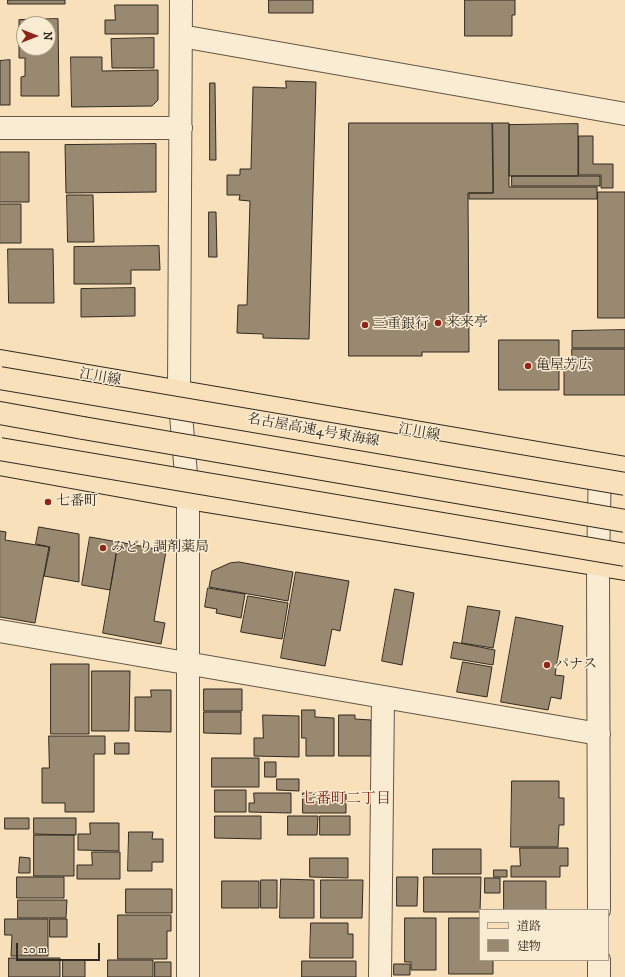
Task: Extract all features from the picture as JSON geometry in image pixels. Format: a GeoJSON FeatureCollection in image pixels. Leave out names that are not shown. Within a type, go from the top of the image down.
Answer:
{"type":"FeatureCollection","features":[{"type":"Feature","properties":{"kind":"main road","name":"江川線"},"geometry":{"type":"LineString","coordinates":[[0,361],[625,468]]}},
{"type":"Feature","properties":{"kind":"main road","name":"名古屋高速4号東海線"},"geometry":{"type":"LineString","coordinates":[[0,378],[625,484]]}},
{"type":"Feature","properties":{"kind":"main road"},"geometry":{"type":"LineString","coordinates":[[0,413],[625,521]]}},
{"type":"Feature","properties":{"kind":"main road"},"geometry":{"type":"LineString","coordinates":[[0,449],[625,555]]}},
{"type":"Feature","properties":{"kind":"main road"},"geometry":{"type":"LineString","coordinates":[[0,464],[188,498],[625,569]]}},
{"type":"Feature","properties":{"kind":"street"},"geometry":{"type":"LineString","coordinates":[[181,0],[179,391],[188,498],[188,977]]}},
{"type":"Feature","properties":{"kind":"street"},"geometry":{"type":"LineString","coordinates":[[181,36],[625,114]]}},
{"type":"Feature","properties":{"kind":"street"},"geometry":{"type":"LineString","coordinates":[[0,128],[181,128]]}},
{"type":"Feature","properties":{"kind":"street"},"geometry":{"type":"LineString","coordinates":[[599,909],[598,564],[600,464]]}},
{"type":"Feature","properties":{"kind":"street"},"geometry":{"type":"LineString","coordinates":[[0,631],[599,734]]}},
{"type":"Feature","properties":{"kind":"street"},"geometry":{"type":"LineString","coordinates":[[380,977],[383,697]]}},
{"type":"Feature","properties":{"kind":"street"},"geometry":{"type":"LineString","coordinates":[[599,961],[599,977]]}},
{"type":"Feature","properties":{"kind":"building"},"geometry":{"type":"Polygon","coordinates":[[[8,0],[65,0],[65,4],[8,4],[8,0]]]}},
{"type":"Feature","properties":{"kind":"building"},"geometry":{"type":"Polygon","coordinates":[[[269,0],[313,0],[313,13],[269,13],[269,0]]]}},
{"type":"Feature","properties":{"kind":"building"},"geometry":{"type":"Polygon","coordinates":[[[465,0],[515,0],[515,15],[512,15],[512,36],[465,36],[465,0]]]}},
{"type":"Feature","properties":{"kind":"building"},"geometry":{"type":"Polygon","coordinates":[[[115,5],[158,5],[158,34],[105,34],[105,20],[115,20],[115,5]]]}},
{"type":"Feature","properties":{"kind":"building"},"geometry":{"type":"Polygon","coordinates":[[[56,19],[58,19],[59,96],[21,96],[21,77],[25,76],[25,58],[19,58],[19,56],[56,56],[56,19]]]}},
{"type":"Feature","properties":{"kind":"building"},"geometry":{"type":"Polygon","coordinates":[[[154,38],[154,68],[112,68],[111,39],[154,38]]]}},
{"type":"Feature","properties":{"kind":"building"},"geometry":{"type":"Polygon","coordinates":[[[71,57],[102,57],[102,71],[158,70],[158,100],[152,106],[72,107],[71,57]]]}},
{"type":"Feature","properties":{"kind":"building"},"geometry":{"type":"Polygon","coordinates":[[[10,60],[10,105],[0,105],[0,61],[10,60]]]}},
{"type":"Feature","properties":{"kind":"building"},"geometry":{"type":"Polygon","coordinates":[[[286,81],[316,82],[309,339],[263,338],[263,334],[237,333],[238,305],[247,305],[250,201],[239,200],[240,195],[227,195],[227,175],[240,175],[240,169],[251,169],[253,87],[286,88],[286,81]]]}},
{"type":"Feature","properties":{"kind":"building"},"geometry":{"type":"Polygon","coordinates":[[[210,83],[215,83],[216,160],[210,160],[210,83]]]}},
{"type":"Feature","properties":{"kind":"building"},"geometry":{"type":"Polygon","coordinates":[[[349,123],[492,123],[493,193],[468,193],[469,352],[422,352],[422,356],[349,356],[349,123]]]}},
{"type":"Feature","properties":{"kind":"building"},"geometry":{"type":"Polygon","coordinates":[[[493,123],[509,123],[509,187],[597,187],[597,199],[469,199],[469,193],[493,193],[493,123]]]}},
{"type":"Feature","properties":{"kind":"building"},"geometry":{"type":"Polygon","coordinates":[[[578,124],[578,176],[509,176],[509,125],[578,124]]]}},
{"type":"Feature","properties":{"kind":"building"},"geometry":{"type":"Polygon","coordinates":[[[579,136],[593,136],[593,164],[613,164],[613,188],[601,188],[601,175],[579,175],[579,136]]]}},
{"type":"Feature","properties":{"kind":"building"},"geometry":{"type":"Polygon","coordinates":[[[156,144],[156,192],[66,193],[65,145],[156,144]]]}},
{"type":"Feature","properties":{"kind":"building"},"geometry":{"type":"Polygon","coordinates":[[[0,152],[29,152],[29,202],[0,202],[0,152]]]}},
{"type":"Feature","properties":{"kind":"building"},"geometry":{"type":"Polygon","coordinates":[[[512,176],[600,176],[600,186],[512,186],[512,176]]]}},
{"type":"Feature","properties":{"kind":"building"},"geometry":{"type":"Polygon","coordinates":[[[598,192],[625,192],[625,318],[598,318],[598,192]]]}},
{"type":"Feature","properties":{"kind":"building"},"geometry":{"type":"Polygon","coordinates":[[[67,195],[93,195],[94,242],[68,242],[67,195]]]}},
{"type":"Feature","properties":{"kind":"building"},"geometry":{"type":"Polygon","coordinates":[[[0,204],[21,204],[21,243],[0,243],[0,204]]]}},
{"type":"Feature","properties":{"kind":"building"},"geometry":{"type":"Polygon","coordinates":[[[209,212],[216,212],[217,257],[209,257],[209,212]]]}},
{"type":"Feature","properties":{"kind":"building"},"geometry":{"type":"Polygon","coordinates":[[[159,246],[160,270],[131,270],[131,284],[74,284],[74,247],[159,246]]]}},
{"type":"Feature","properties":{"kind":"building"},"geometry":{"type":"Polygon","coordinates":[[[8,249],[53,249],[54,303],[9,303],[8,249]]]}},
{"type":"Feature","properties":{"kind":"building"},"geometry":{"type":"Polygon","coordinates":[[[135,288],[135,316],[81,317],[81,289],[135,288]]]}},
{"type":"Feature","properties":{"kind":"building"},"geometry":{"type":"Polygon","coordinates":[[[625,330],[625,348],[572,348],[572,331],[625,330]]]}},
{"type":"Feature","properties":{"kind":"building"},"geometry":{"type":"Polygon","coordinates":[[[499,340],[559,340],[559,390],[499,390],[499,340]]]}},
{"type":"Feature","properties":{"kind":"building"},"geometry":{"type":"Polygon","coordinates":[[[572,349],[625,349],[625,395],[564,395],[564,367],[572,367],[572,349]]]}},
{"type":"Feature","properties":{"kind":"building"},"geometry":{"type":"Polygon","coordinates":[[[39,527],[79,534],[79,582],[44,576],[50,547],[36,544],[39,527]]]}},
{"type":"Feature","properties":{"kind":"building"},"geometry":{"type":"Polygon","coordinates":[[[0,531],[6,532],[5,540],[49,547],[35,623],[0,617],[0,531]]]}},
{"type":"Feature","properties":{"kind":"building"},"geometry":{"type":"Polygon","coordinates":[[[90,537],[118,542],[110,590],[82,585],[90,537]]]}},
{"type":"Feature","properties":{"kind":"building"},"geometry":{"type":"Polygon","coordinates":[[[119,542],[166,551],[154,621],[165,623],[161,644],[103,633],[119,542]]]}},
{"type":"Feature","properties":{"kind":"building"},"geometry":{"type":"Polygon","coordinates":[[[239,562],[293,572],[288,601],[209,587],[212,571],[230,563],[239,562]]]}},
{"type":"Feature","properties":{"kind":"building"},"geometry":{"type":"Polygon","coordinates":[[[296,572],[349,581],[340,631],[332,629],[325,666],[281,658],[296,572]]]}},
{"type":"Feature","properties":{"kind":"building"},"geometry":{"type":"Polygon","coordinates":[[[208,588],[245,594],[241,618],[216,613],[217,609],[205,607],[208,588]]]}},
{"type":"Feature","properties":{"kind":"building"},"geometry":{"type":"Polygon","coordinates":[[[395,589],[414,593],[402,665],[382,661],[395,589]]]}},
{"type":"Feature","properties":{"kind":"building"},"geometry":{"type":"Polygon","coordinates":[[[248,596],[288,603],[282,639],[241,632],[248,596]]]}},
{"type":"Feature","properties":{"kind":"building"},"geometry":{"type":"Polygon","coordinates":[[[468,606],[500,611],[493,648],[462,643],[468,606]]]}},
{"type":"Feature","properties":{"kind":"building"},"geometry":{"type":"Polygon","coordinates":[[[516,617],[563,626],[555,675],[564,676],[561,699],[551,697],[548,710],[501,702],[516,617]]]}},
{"type":"Feature","properties":{"kind":"building"},"geometry":{"type":"Polygon","coordinates":[[[454,642],[495,650],[493,665],[451,658],[454,642]]]}},
{"type":"Feature","properties":{"kind":"building"},"geometry":{"type":"Polygon","coordinates":[[[463,662],[492,667],[487,697],[457,692],[463,662]]]}},
{"type":"Feature","properties":{"kind":"building"},"geometry":{"type":"Polygon","coordinates":[[[51,664],[89,664],[89,734],[51,734],[51,664]]]}},
{"type":"Feature","properties":{"kind":"building"},"geometry":{"type":"Polygon","coordinates":[[[92,671],[130,671],[129,731],[92,731],[92,671]]]}},
{"type":"Feature","properties":{"kind":"building"},"geometry":{"type":"Polygon","coordinates":[[[204,689],[242,689],[242,711],[204,711],[204,689]]]}},
{"type":"Feature","properties":{"kind":"building"},"geometry":{"type":"Polygon","coordinates":[[[151,690],[171,690],[171,732],[135,731],[135,697],[151,697],[151,690]]]}},
{"type":"Feature","properties":{"kind":"building"},"geometry":{"type":"Polygon","coordinates":[[[302,710],[315,710],[315,717],[334,718],[334,756],[306,756],[306,738],[302,738],[302,710]]]}},
{"type":"Feature","properties":{"kind":"building"},"geometry":{"type":"Polygon","coordinates":[[[204,712],[241,712],[241,734],[204,733],[204,712]]]}},
{"type":"Feature","properties":{"kind":"building"},"geometry":{"type":"Polygon","coordinates":[[[263,715],[299,716],[299,757],[254,756],[254,738],[263,738],[263,715]]]}},
{"type":"Feature","properties":{"kind":"building"},"geometry":{"type":"Polygon","coordinates":[[[339,715],[355,715],[355,719],[371,720],[371,756],[339,756],[339,715]]]}},
{"type":"Feature","properties":{"kind":"building"},"geometry":{"type":"Polygon","coordinates":[[[49,736],[105,736],[105,754],[94,754],[94,812],[65,812],[65,803],[42,803],[42,768],[49,768],[49,736]]]}},
{"type":"Feature","properties":{"kind":"building"},"geometry":{"type":"Polygon","coordinates":[[[115,743],[129,743],[129,754],[115,754],[115,743]]]}},
{"type":"Feature","properties":{"kind":"building"},"geometry":{"type":"Polygon","coordinates":[[[212,758],[259,758],[259,787],[212,787],[212,758]]]}},
{"type":"Feature","properties":{"kind":"building"},"geometry":{"type":"Polygon","coordinates":[[[265,762],[276,762],[276,777],[265,777],[265,762]]]}},
{"type":"Feature","properties":{"kind":"building"},"geometry":{"type":"Polygon","coordinates":[[[277,779],[299,779],[299,791],[277,790],[277,779]]]}},
{"type":"Feature","properties":{"kind":"building"},"geometry":{"type":"Polygon","coordinates":[[[512,781],[559,781],[559,798],[564,798],[564,825],[559,825],[558,847],[511,847],[512,781]]]}},
{"type":"Feature","properties":{"kind":"building"},"geometry":{"type":"Polygon","coordinates":[[[215,790],[246,790],[246,812],[215,812],[215,790]]]}},
{"type":"Feature","properties":{"kind":"building"},"geometry":{"type":"Polygon","coordinates":[[[254,793],[291,793],[291,813],[249,812],[249,803],[254,803],[254,793]]]}},
{"type":"Feature","properties":{"kind":"building"},"geometry":{"type":"Polygon","coordinates":[[[303,793],[346,793],[346,813],[303,813],[303,793]]]}},
{"type":"Feature","properties":{"kind":"building"},"geometry":{"type":"Polygon","coordinates":[[[215,816],[261,816],[261,839],[215,838],[215,816]]]}},
{"type":"Feature","properties":{"kind":"building"},"geometry":{"type":"Polygon","coordinates":[[[288,816],[318,816],[317,835],[288,835],[288,816]]]}},
{"type":"Feature","properties":{"kind":"building"},"geometry":{"type":"Polygon","coordinates":[[[320,816],[350,816],[350,835],[320,835],[320,816]]]}},
{"type":"Feature","properties":{"kind":"building"},"geometry":{"type":"Polygon","coordinates":[[[5,818],[29,818],[29,829],[5,829],[5,818]]]}},
{"type":"Feature","properties":{"kind":"building"},"geometry":{"type":"Polygon","coordinates":[[[34,818],[76,818],[76,835],[34,834],[34,818]]]}},
{"type":"Feature","properties":{"kind":"building"},"geometry":{"type":"Polygon","coordinates":[[[90,823],[119,823],[119,851],[78,850],[78,834],[90,834],[90,823]]]}},
{"type":"Feature","properties":{"kind":"building"},"geometry":{"type":"Polygon","coordinates":[[[129,832],[153,832],[152,839],[163,839],[163,862],[152,862],[152,871],[128,871],[129,832]]]}},
{"type":"Feature","properties":{"kind":"building"},"geometry":{"type":"Polygon","coordinates":[[[34,835],[74,835],[74,876],[34,876],[34,835]]]}},
{"type":"Feature","properties":{"kind":"building"},"geometry":{"type":"Polygon","coordinates":[[[520,848],[568,848],[568,866],[560,866],[560,877],[511,877],[511,866],[520,866],[520,848]]]}},
{"type":"Feature","properties":{"kind":"building"},"geometry":{"type":"Polygon","coordinates":[[[433,849],[481,849],[481,874],[433,874],[433,849]]]}},
{"type":"Feature","properties":{"kind":"building"},"geometry":{"type":"Polygon","coordinates":[[[92,852],[120,852],[120,879],[77,879],[77,865],[92,865],[92,852]]]}},
{"type":"Feature","properties":{"kind":"building"},"geometry":{"type":"Polygon","coordinates":[[[20,857],[30,858],[30,873],[19,873],[20,857]]]}},
{"type":"Feature","properties":{"kind":"building"},"geometry":{"type":"Polygon","coordinates":[[[310,858],[348,858],[348,878],[310,877],[310,858]]]}},
{"type":"Feature","properties":{"kind":"building"},"geometry":{"type":"Polygon","coordinates":[[[494,870],[507,870],[507,877],[494,877],[494,870]]]}},
{"type":"Feature","properties":{"kind":"building"},"geometry":{"type":"Polygon","coordinates":[[[17,877],[64,877],[64,898],[17,898],[17,877]]]}},
{"type":"Feature","properties":{"kind":"building"},"geometry":{"type":"Polygon","coordinates":[[[397,877],[418,877],[417,906],[397,906],[397,877]]]}},
{"type":"Feature","properties":{"kind":"building"},"geometry":{"type":"Polygon","coordinates":[[[424,877],[481,877],[479,912],[424,912],[424,877]]]}},
{"type":"Feature","properties":{"kind":"building"},"geometry":{"type":"Polygon","coordinates":[[[485,878],[500,878],[500,893],[485,893],[485,878]]]}},
{"type":"Feature","properties":{"kind":"building"},"geometry":{"type":"Polygon","coordinates":[[[281,879],[314,880],[314,918],[280,918],[281,879]]]}},
{"type":"Feature","properties":{"kind":"building"},"geometry":{"type":"Polygon","coordinates":[[[261,880],[277,880],[277,908],[261,908],[261,880]]]}},
{"type":"Feature","properties":{"kind":"building"},"geometry":{"type":"Polygon","coordinates":[[[321,880],[363,880],[362,918],[321,918],[321,880]]]}},
{"type":"Feature","properties":{"kind":"building"},"geometry":{"type":"Polygon","coordinates":[[[222,881],[259,881],[259,908],[222,908],[222,881]]]}},
{"type":"Feature","properties":{"kind":"building"},"geometry":{"type":"Polygon","coordinates":[[[504,881],[546,881],[546,909],[504,909],[504,881]]]}},
{"type":"Feature","properties":{"kind":"building"},"geometry":{"type":"Polygon","coordinates":[[[126,889],[172,889],[172,913],[126,913],[126,889]]]}},
{"type":"Feature","properties":{"kind":"building"},"geometry":{"type":"Polygon","coordinates":[[[18,900],[67,900],[66,918],[18,918],[18,900]]]}},
{"type":"Feature","properties":{"kind":"building"},"geometry":{"type":"Polygon","coordinates":[[[118,915],[171,915],[171,931],[167,931],[167,959],[118,959],[118,915]]]}},
{"type":"Feature","properties":{"kind":"building"},"geometry":{"type":"Polygon","coordinates":[[[405,918],[436,918],[436,970],[411,970],[411,962],[405,962],[405,918]]]}},
{"type":"Feature","properties":{"kind":"building"},"geometry":{"type":"Polygon","coordinates":[[[449,918],[479,918],[479,961],[493,961],[493,974],[449,974],[449,918]]]}},
{"type":"Feature","properties":{"kind":"building"},"geometry":{"type":"Polygon","coordinates":[[[5,919],[48,919],[48,956],[11,956],[12,935],[5,935],[5,919]]]}},
{"type":"Feature","properties":{"kind":"building"},"geometry":{"type":"Polygon","coordinates":[[[50,919],[67,919],[67,937],[50,937],[50,919]]]}},
{"type":"Feature","properties":{"kind":"building"},"geometry":{"type":"Polygon","coordinates":[[[311,923],[348,923],[348,934],[353,934],[353,958],[310,958],[311,923]]]}},
{"type":"Feature","properties":{"kind":"building"},"geometry":{"type":"Polygon","coordinates":[[[9,958],[60,958],[60,977],[9,977],[9,958]]]}},
{"type":"Feature","properties":{"kind":"building"},"geometry":{"type":"Polygon","coordinates":[[[63,960],[85,960],[85,977],[63,977],[63,960]]]}},
{"type":"Feature","properties":{"kind":"building"},"geometry":{"type":"Polygon","coordinates":[[[108,960],[153,960],[153,977],[108,977],[108,960]]]}},
{"type":"Feature","properties":{"kind":"building"},"geometry":{"type":"Polygon","coordinates":[[[302,961],[356,961],[356,977],[302,977],[302,961]]]}},
{"type":"Feature","properties":{"kind":"building"},"geometry":{"type":"Polygon","coordinates":[[[155,962],[171,962],[171,977],[155,977],[155,962]]]}},
{"type":"Feature","properties":{"kind":"building"},"geometry":{"type":"Polygon","coordinates":[[[394,964],[410,964],[410,975],[394,975],[394,964]]]}},
{"type":"Feature","properties":{"kind":"place","name":"来来亭"},"geometry":{"type":"Point","coordinates":[438,323]}},
{"type":"Feature","properties":{"kind":"place","name":"三重銀行"},"geometry":{"type":"Point","coordinates":[365,325]}},
{"type":"Feature","properties":{"kind":"place","name":"亀屋芳広"},"geometry":{"type":"Point","coordinates":[528,366]}},
{"type":"Feature","properties":{"kind":"place","name":"七番町"},"geometry":{"type":"Point","coordinates":[48,502]}},
{"type":"Feature","properties":{"kind":"place","name":"みどり調剤薬局"},"geometry":{"type":"Point","coordinates":[103,548]}},
{"type":"Feature","properties":{"kind":"place","name":"パナス"},"geometry":{"type":"Point","coordinates":[547,665]}},
{"type":"Feature","properties":{"kind":"district","name":"七番町二丁目"},"geometry":{"type":"Point","coordinates":[346,800]}}]}
